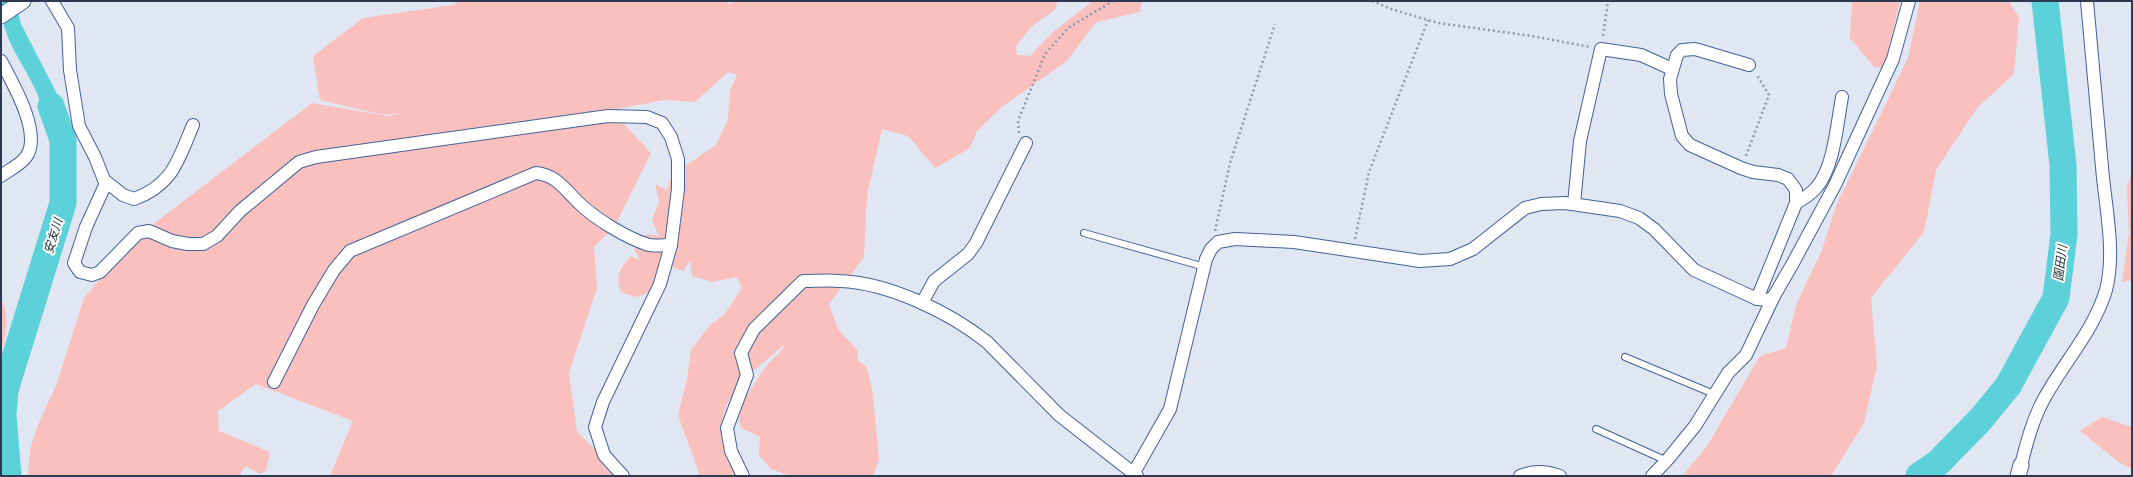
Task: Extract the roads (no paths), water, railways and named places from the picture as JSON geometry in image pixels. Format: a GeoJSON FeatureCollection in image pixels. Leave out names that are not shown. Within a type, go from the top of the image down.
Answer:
{"type":"FeatureCollection","features":[{"type":"Feature","properties":{"kind":"street"},"geometry":{"type":"LineString","coordinates":[[1,16],[23,1]]}},
{"type":"Feature","properties":{"kind":"street"},"geometry":{"type":"LineString","coordinates":[[52,1],[68,28],[70,70],[79,126],[106,183],[123,195],[134,199],[165,182],[174,171],[193,125]]}},
{"type":"Feature","properties":{"kind":"street"},"geometry":{"type":"LineString","coordinates":[[1652,476],[1667,461],[1695,426],[1728,373],[1750,349],[1774,296],[1835,185],[1890,66],[1898,45],[1909,1]]}},
{"type":"Feature","properties":{"kind":"street"},"geometry":{"type":"LineString","coordinates":[[2020,471],[2038,412],[2048,392],[2082,340],[2097,312],[2106,290],[2110,270],[2107,215],[2087,1]]}},
{"type":"Feature","properties":{"kind":"street"},"geometry":{"type":"LineString","coordinates":[[1574,204],[1580,141],[1601,49],[1641,56],[1672,69]]}},
{"type":"Feature","properties":{"kind":"street"},"geometry":{"type":"LineString","coordinates":[[1750,65],[1690,49],[1682,50],[1677,55],[1670,80],[1671,94],[1684,140],[1694,147],[1741,168],[1753,172],[1778,175],[1788,179],[1796,190],[1796,203],[1757,299]]}},
{"type":"Feature","properties":{"kind":"street"},"geometry":{"type":"LineString","coordinates":[[1,61],[22,104],[29,126],[31,143],[28,154],[23,160],[1,176]]}},
{"type":"Feature","properties":{"kind":"street"},"geometry":{"type":"LineString","coordinates":[[1796,203],[1817,187],[1824,175],[1832,153],[1842,97]]}},
{"type":"Feature","properties":{"kind":"street"},"geometry":{"type":"LineString","coordinates":[[106,183],[86,227],[74,262],[80,272],[92,275],[100,272],[138,233],[149,231],[172,241],[188,244],[203,244],[217,236],[240,211],[299,162],[316,157],[608,116],[647,117],[662,123],[671,137],[678,159],[678,189],[671,245],[660,284],[603,402],[595,427],[604,455],[623,476]]}},
{"type":"Feature","properties":{"kind":"street"},"geometry":{"type":"LineString","coordinates":[[922,303],[934,281],[968,254],[976,243],[1026,143]]}},
{"type":"Feature","properties":{"kind":"street"},"geometry":{"type":"LineString","coordinates":[[274,382],[313,305],[334,270],[350,251],[536,173],[547,174],[559,182],[580,204],[605,225],[647,245],[671,245]]}},
{"type":"Feature","properties":{"kind":"street"},"geometry":{"type":"LineString","coordinates":[[743,476],[730,451],[727,428],[747,375],[741,353],[754,329],[803,281],[848,282],[885,290],[922,303],[974,332],[983,338],[1059,415],[1135,475],[1170,409],[1209,253],[1218,242],[1235,239],[1279,240],[1420,261],[1450,259],[1473,249],[1525,208],[1550,203],[1574,204],[1620,211],[1639,218],[1654,229],[1694,270],[1757,299],[1769,300],[1774,296]]}},
{"type":"Feature","properties":{"kind":"street"},"geometry":{"type":"LineString","coordinates":[[1520,476],[1534,471],[1543,471],[1560,476]]}},
{"type":"Feature","properties":{"kind":"lane"},"geometry":{"type":"LineString","coordinates":[[1084,233],[1205,267]]}},
{"type":"Feature","properties":{"kind":"lane"},"geometry":{"type":"LineString","coordinates":[[1625,357],[1714,394]]}},
{"type":"Feature","properties":{"kind":"lane"},"geometry":{"type":"LineString","coordinates":[[1596,429],[1667,461]]}},
{"type":"Feature","properties":{"kind":"water"},"geometry":{"type":"Polygon","coordinates":[[[1,1],[15,1],[21,24],[56,92],[69,140],[50,144],[45,117],[39,97],[13,48],[4,26],[1,1]]]}},
{"type":"Feature","properties":{"kind":"waterway","name":"園田川"},"geometry":{"type":"LineString","coordinates":[[1919,476],[1938,463],[1980,420],[2008,386],[2056,298],[2064,234],[2063,165],[2045,1]]}},
{"type":"Feature","properties":{"kind":"waterway","name":"安友川"},"geometry":{"type":"LineString","coordinates":[[8,476],[3,415],[5,390],[63,203],[63,140],[51,106]]}}]}
